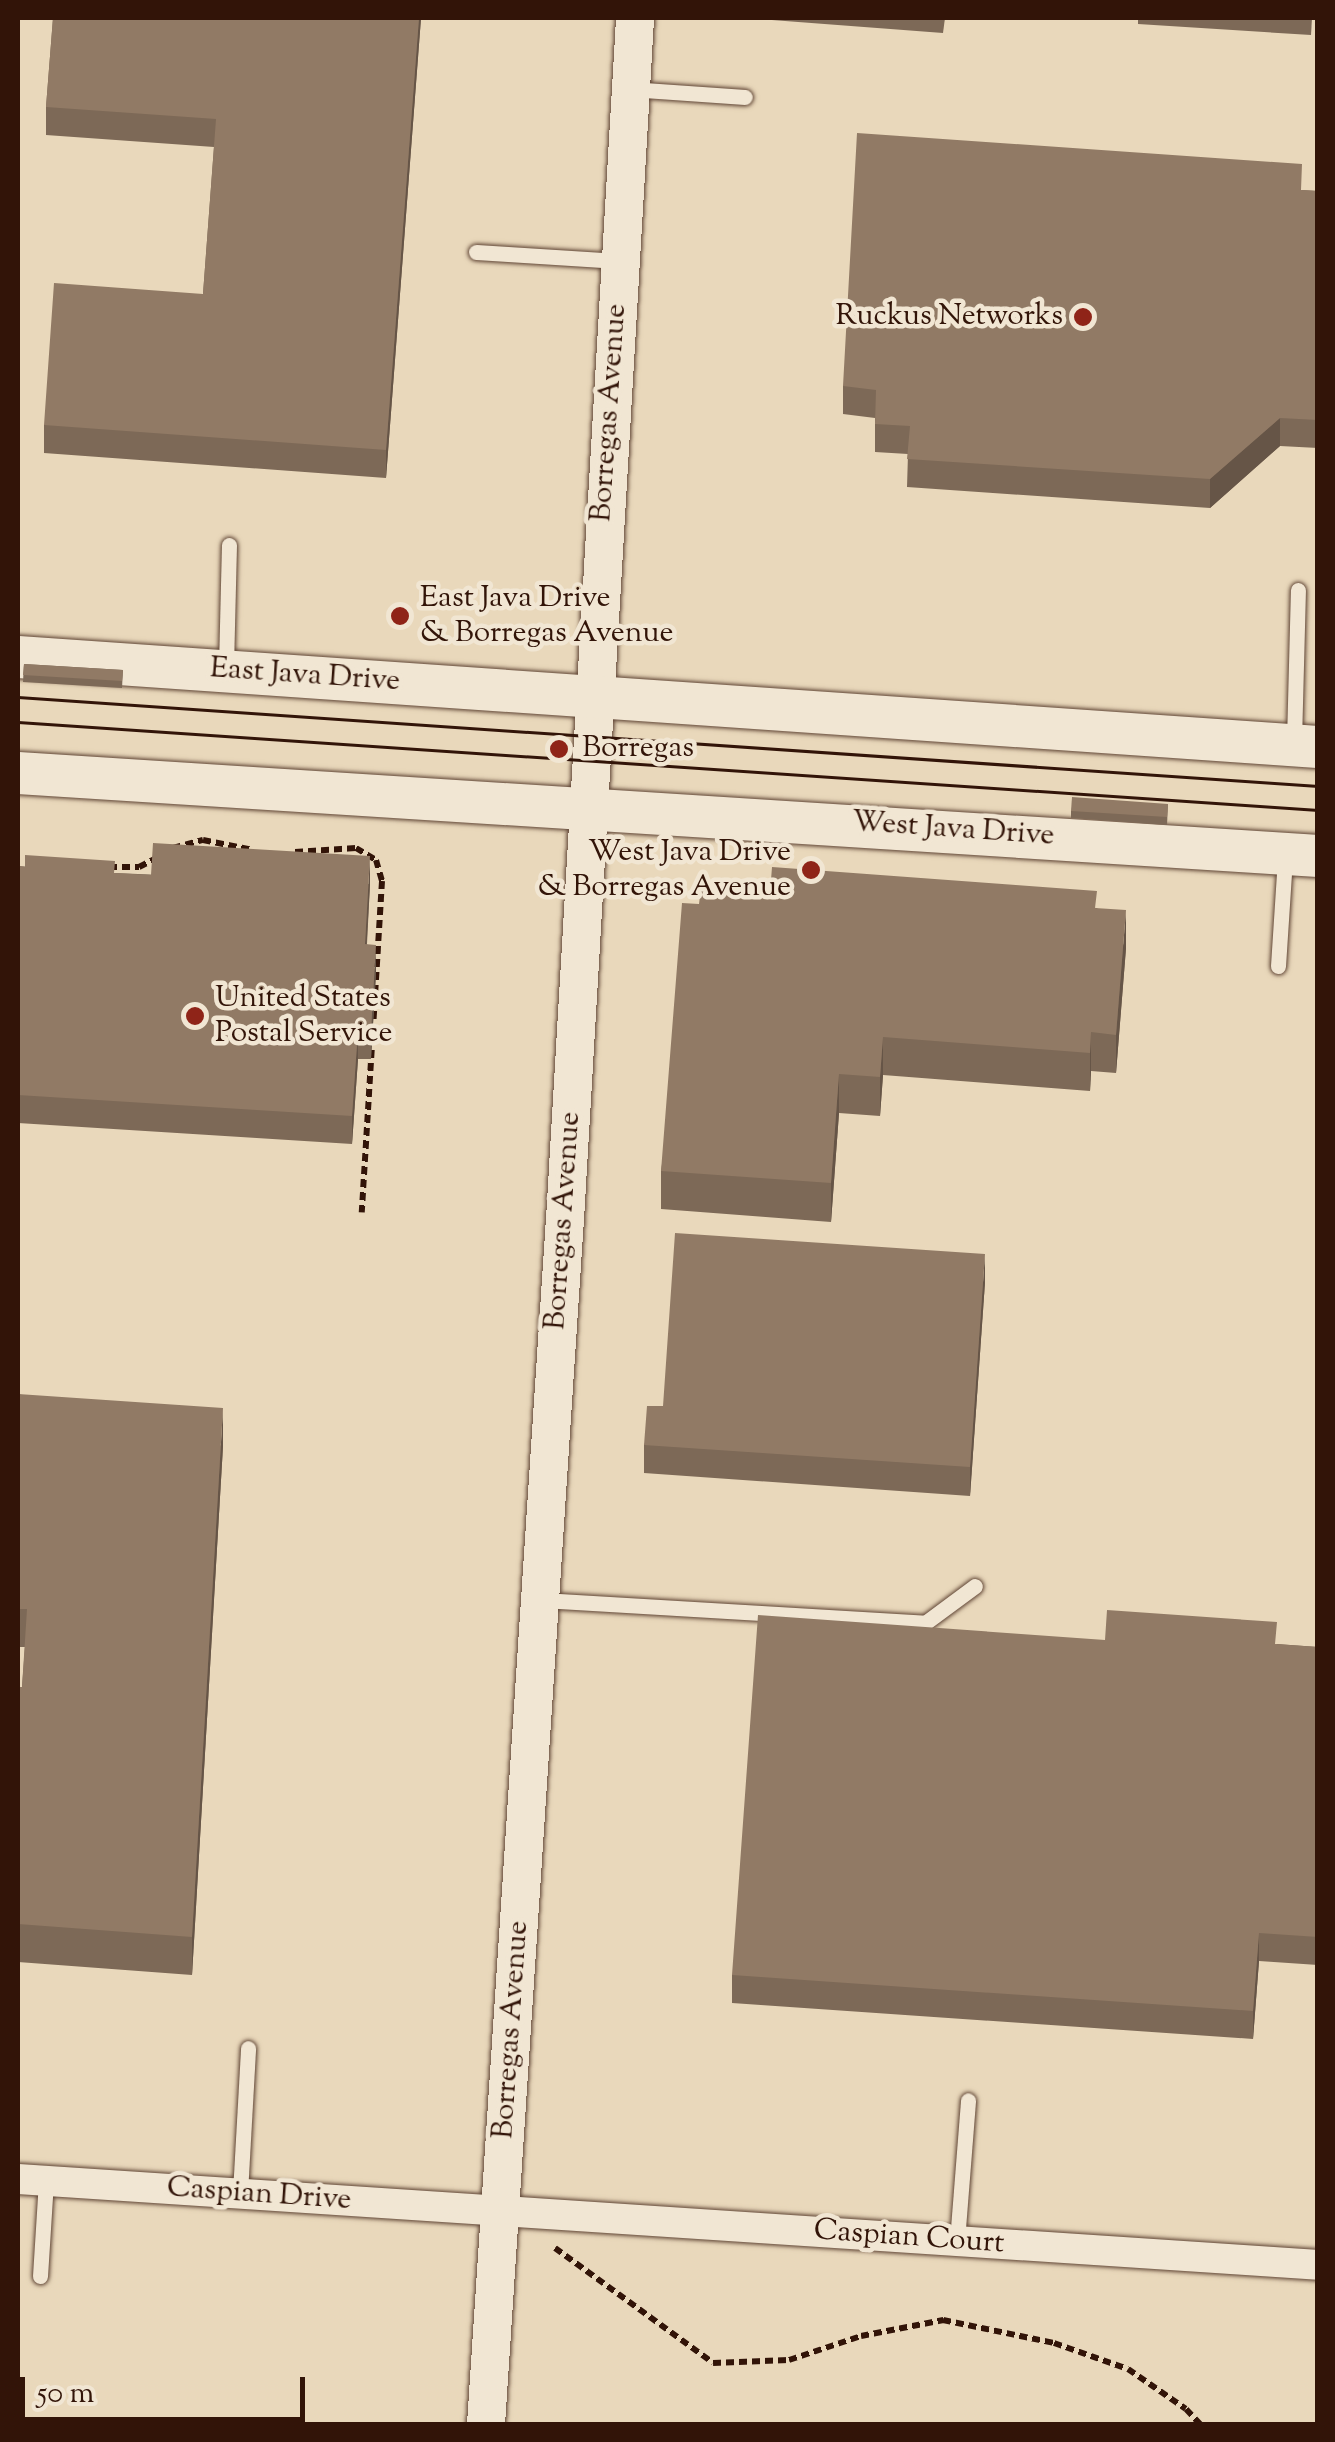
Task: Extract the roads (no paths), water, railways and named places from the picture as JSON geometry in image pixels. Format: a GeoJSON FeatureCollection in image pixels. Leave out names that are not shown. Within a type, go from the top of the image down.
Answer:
{"type":"FeatureCollection","features":[{"type":"Feature","properties":{"kind":"main road","name":"East Java Drive"},"geometry":{"type":"LineString","coordinates":[[18,657],[593,696]]}},
{"type":"Feature","properties":{"kind":"main road"},"geometry":{"type":"LineString","coordinates":[[593,696],[1306,746]]}},
{"type":"Feature","properties":{"kind":"main road"},"geometry":{"type":"LineString","coordinates":[[18,773],[589,808]]}},
{"type":"Feature","properties":{"kind":"main road","name":"West Java Drive"},"geometry":{"type":"LineString","coordinates":[[589,808],[1302,855]]}},
{"type":"Feature","properties":{"kind":"street","name":"Borregas Avenue"},"geometry":{"type":"LineString","coordinates":[[486,2424],[635,18]]}},
{"type":"Feature","properties":{"kind":"street","name":"Caspian Drive"},"geometry":{"type":"LineString","coordinates":[[32,2180],[500,2209]]}},
{"type":"Feature","properties":{"kind":"street","name":"Caspian Court"},"geometry":{"type":"LineString","coordinates":[[500,2209],[1318,2264]]}},
{"type":"Feature","properties":{"kind":"lane"},"geometry":{"type":"LineString","coordinates":[[630,89],[746,97]]}},
{"type":"Feature","properties":{"kind":"lane"},"geometry":{"type":"LineString","coordinates":[[476,252],[620,261]]}},
{"type":"Feature","properties":{"kind":"lane"},"geometry":{"type":"LineString","coordinates":[[226,670],[229,545]]}},
{"type":"Feature","properties":{"kind":"lane"},"geometry":{"type":"LineString","coordinates":[[1298,590],[1306,746]]}},
{"type":"Feature","properties":{"kind":"lane"},"geometry":{"type":"LineString","coordinates":[[1278,966],[1302,855]]}},
{"type":"Feature","properties":{"kind":"lane"},"geometry":{"type":"LineString","coordinates":[[540,1600],[925,1622],[976,1586]]}},
{"type":"Feature","properties":{"kind":"lane"},"geometry":{"type":"LineString","coordinates":[[240,2193],[248,2048]]}},
{"type":"Feature","properties":{"kind":"lane"},"geometry":{"type":"LineString","coordinates":[[957,2241],[968,2100]]}},
{"type":"Feature","properties":{"kind":"lane"},"geometry":{"type":"LineString","coordinates":[[32,2180],[40,2276]]}},
{"type":"Feature","properties":{"kind":"tram line"},"geometry":{"type":"LineString","coordinates":[[18,697],[1318,786]]}},
{"type":"Feature","properties":{"kind":"tram line"},"geometry":{"type":"LineString","coordinates":[[18,722],[1318,810]]}},
{"type":"Feature","properties":{"kind":"place","name":"Ruckus Networks"},"geometry":{"type":"Point","coordinates":[1083,317]}},
{"type":"Feature","properties":{"kind":"place","name":"East Java Drive & Borregas Avenue"},"geometry":{"type":"Point","coordinates":[400,616]}},
{"type":"Feature","properties":{"kind":"place","name":"Borregas"},"geometry":{"type":"Point","coordinates":[559,749]}},
{"type":"Feature","properties":{"kind":"place","name":"West Java Drive & Borregas Avenue"},"geometry":{"type":"Point","coordinates":[811,870]}},
{"type":"Feature","properties":{"kind":"place","name":"United States Postal Service"},"geometry":{"type":"Point","coordinates":[195,1016]}}]}
